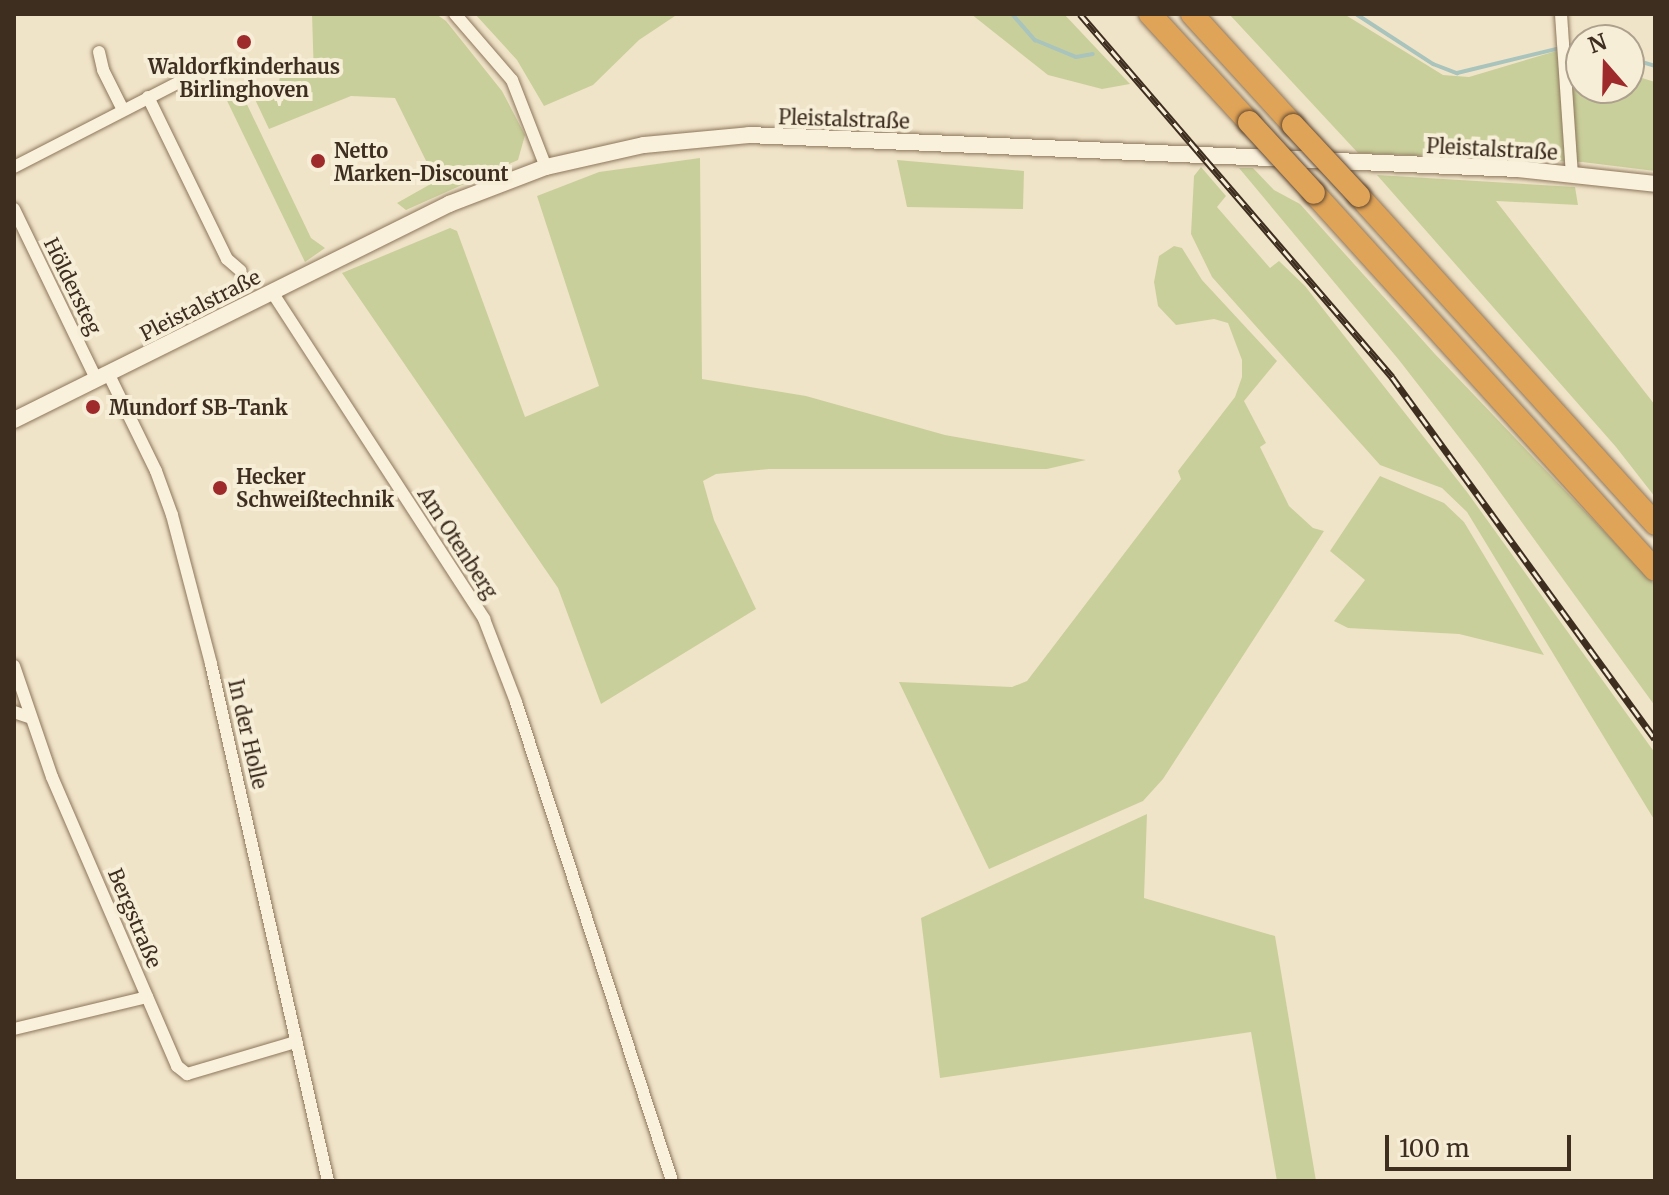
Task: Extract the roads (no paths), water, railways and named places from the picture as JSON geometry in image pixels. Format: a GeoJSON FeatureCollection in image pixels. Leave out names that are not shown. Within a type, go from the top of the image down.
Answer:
{"type":"FeatureCollection","features":[{"type":"Feature","properties":{"kind":"highway"},"geometry":{"type":"LineString","coordinates":[[1150,14],[1655,570]]}},
{"type":"Feature","properties":{"kind":"highway"},"geometry":{"type":"LineString","coordinates":[[1192,14],[1655,524]]}},
{"type":"Feature","properties":{"kind":"main road","name":"Pleistalstraße"},"geometry":{"type":"LineString","coordinates":[[14,420],[402,225],[546,167],[644,145],[749,135],[1177,152],[1572,174]]}},
{"type":"Feature","properties":{"kind":"main road"},"geometry":{"type":"LineString","coordinates":[[1572,174],[1655,184]]}},
{"type":"Feature","properties":{"kind":"street"},"geometry":{"type":"LineString","coordinates":[[455,14],[512,80],[546,167]]}},
{"type":"Feature","properties":{"kind":"street","name":"Pleistalstraße"},"geometry":{"type":"LineString","coordinates":[[1561,18],[1572,174]]}},
{"type":"Feature","properties":{"kind":"street"},"geometry":{"type":"LineString","coordinates":[[99,52],[103,70],[123,110]]}},
{"type":"Feature","properties":{"kind":"street"},"geometry":{"type":"LineString","coordinates":[[14,167],[191,76]]}},
{"type":"Feature","properties":{"kind":"street"},"geometry":{"type":"LineString","coordinates":[[148,97],[227,259],[241,271]]}},
{"type":"Feature","properties":{"kind":"street","name":"Höldersteg"},"geometry":{"type":"LineString","coordinates":[[14,209],[102,376]]}},
{"type":"Feature","properties":{"kind":"street","name":"Am Otenberg"},"geometry":{"type":"LineString","coordinates":[[272,292],[484,619],[516,702],[672,1181]]}},
{"type":"Feature","properties":{"kind":"street","name":"In der Holle"},"geometry":{"type":"LineString","coordinates":[[102,376],[156,471],[172,515],[211,664],[284,973],[311,1116],[328,1181]]}},
{"type":"Feature","properties":{"kind":"street","name":"Bergstraße"},"geometry":{"type":"LineString","coordinates":[[14,666],[52,777],[177,1066],[187,1074],[296,1042]]}},
{"type":"Feature","properties":{"kind":"street"},"geometry":{"type":"LineString","coordinates":[[14,712],[31,718]]}},
{"type":"Feature","properties":{"kind":"street"},"geometry":{"type":"LineString","coordinates":[[14,1029],[147,997]]}},
{"type":"Feature","properties":{"kind":"waterway"},"geometry":{"type":"LineString","coordinates":[[1012,14],[1035,40],[1076,57],[1093,54]]}},
{"type":"Feature","properties":{"kind":"waterway"},"geometry":{"type":"LineString","coordinates":[[1356,14],[1433,64],[1457,73],[1565,47]]}},
{"type":"Feature","properties":{"kind":"waterway"},"geometry":{"type":"LineString","coordinates":[[1645,63],[1655,66]]}},
{"type":"Feature","properties":{"kind":"railway"},"geometry":{"type":"LineString","coordinates":[[1080,14],[1392,377],[1655,739]]}},
{"type":"Feature","properties":{"kind":"place","name":"Waldorfkinderhaus Birlinghoven"},"geometry":{"type":"Point","coordinates":[244,42]}},
{"type":"Feature","properties":{"kind":"place","name":"Netto Marken-Discount"},"geometry":{"type":"Point","coordinates":[318,161]}},
{"type":"Feature","properties":{"kind":"place","name":"Mundorf SB-Tank"},"geometry":{"type":"Point","coordinates":[93,407]}},
{"type":"Feature","properties":{"kind":"place","name":"Hecker Schweißtechnik"},"geometry":{"type":"Point","coordinates":[220,488]}}]}
